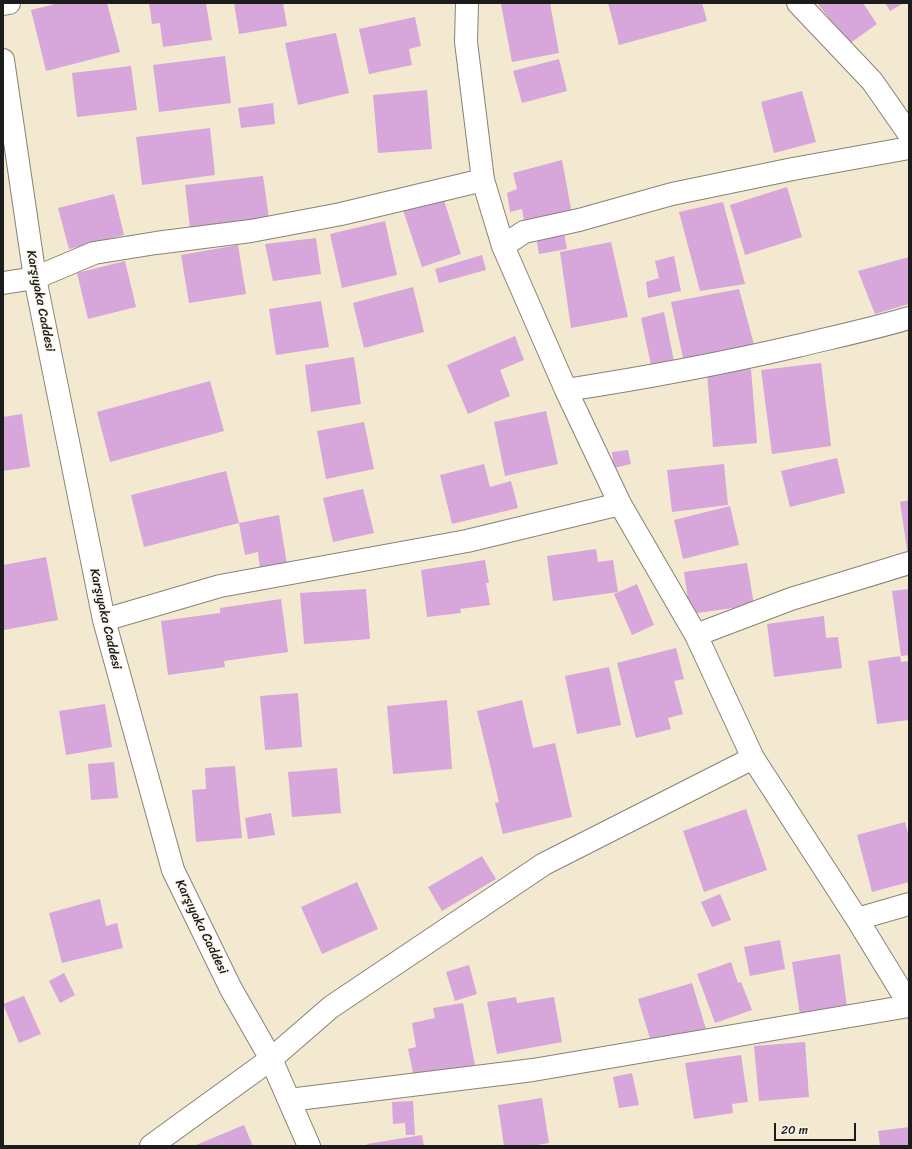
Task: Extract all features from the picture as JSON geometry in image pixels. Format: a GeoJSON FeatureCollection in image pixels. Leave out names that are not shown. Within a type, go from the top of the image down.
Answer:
{"type":"FeatureCollection","features":[{"type":"Feature","properties":{"kind":"street"},"geometry":{"type":"LineString","coordinates":[[3,4],[9,3]]}},
{"type":"Feature","properties":{"kind":"street"},"geometry":{"type":"LineString","coordinates":[[289,1100],[533,1070],[909,1005],[857,919],[753,758],[696,635],[620,504],[566,390],[503,246],[483,180],[466,42],[467,3]]}},
{"type":"Feature","properties":{"kind":"street"},"geometry":{"type":"LineString","coordinates":[[798,3],[872,81],[909,134]]}},
{"type":"Feature","properties":{"kind":"street","name":"Karşıyaka Caddesi"},"geometry":{"type":"LineString","coordinates":[[3,60],[35,278],[104,620],[173,870],[231,989],[271,1059],[309,1146]]}},
{"type":"Feature","properties":{"kind":"street"},"geometry":{"type":"LineString","coordinates":[[503,246],[524,232],[579,220],[672,194],[793,169],[909,148]]}},
{"type":"Feature","properties":{"kind":"street"},"geometry":{"type":"LineString","coordinates":[[3,283],[35,278],[94,253],[156,242],[251,231],[341,214],[483,180]]}},
{"type":"Feature","properties":{"kind":"street"},"geometry":{"type":"LineString","coordinates":[[566,390],[632,380],[718,364],[878,327],[909,318]]}},
{"type":"Feature","properties":{"kind":"street"},"geometry":{"type":"LineString","coordinates":[[104,620],[220,586],[467,541],[620,504]]}},
{"type":"Feature","properties":{"kind":"street"},"geometry":{"type":"LineString","coordinates":[[696,635],[791,599],[909,563]]}},
{"type":"Feature","properties":{"kind":"street"},"geometry":{"type":"LineString","coordinates":[[151,1146],[271,1059],[331,1007],[544,864],[753,758]]}},
{"type":"Feature","properties":{"kind":"street"},"geometry":{"type":"LineString","coordinates":[[857,919],[909,904]]}},
{"type":"Feature","properties":{"kind":"building"},"geometry":{"type":"Polygon","coordinates":[[[59,3],[107,3],[120,52],[46,71],[31,10],[59,3]]]}},
{"type":"Feature","properties":{"kind":"building"},"geometry":{"type":"Polygon","coordinates":[[[149,3],[206,3],[212,40],[163,47],[160,23],[152,24],[149,3]]]}},
{"type":"Feature","properties":{"kind":"building"},"geometry":{"type":"Polygon","coordinates":[[[234,3],[283,3],[287,26],[239,34],[234,3]]]}},
{"type":"Feature","properties":{"kind":"building"},"geometry":{"type":"Polygon","coordinates":[[[550,3],[559,53],[512,62],[501,4],[550,3]]]}},
{"type":"Feature","properties":{"kind":"building"},"geometry":{"type":"Polygon","coordinates":[[[608,3],[702,3],[707,21],[619,45],[608,3]]]}},
{"type":"Feature","properties":{"kind":"building"},"geometry":{"type":"Polygon","coordinates":[[[863,3],[877,24],[849,44],[818,4],[863,3]]]}},
{"type":"Feature","properties":{"kind":"building"},"geometry":{"type":"Polygon","coordinates":[[[885,3],[904,3],[890,11],[885,3]]]}},
{"type":"Feature","properties":{"kind":"building"},"geometry":{"type":"Polygon","coordinates":[[[415,17],[421,46],[409,49],[412,65],[369,74],[359,29],[415,17]]]}},
{"type":"Feature","properties":{"kind":"building"},"geometry":{"type":"Polygon","coordinates":[[[336,33],[349,93],[298,105],[285,43],[336,33]]]}},
{"type":"Feature","properties":{"kind":"building"},"geometry":{"type":"Polygon","coordinates":[[[225,56],[231,103],[159,112],[153,65],[225,56]]]}},
{"type":"Feature","properties":{"kind":"building"},"geometry":{"type":"Polygon","coordinates":[[[559,59],[567,91],[522,103],[513,71],[559,59]]]}},
{"type":"Feature","properties":{"kind":"building"},"geometry":{"type":"Polygon","coordinates":[[[131,66],[137,110],[77,117],[72,73],[131,66]]]}},
{"type":"Feature","properties":{"kind":"building"},"geometry":{"type":"Polygon","coordinates":[[[427,90],[432,149],[378,153],[373,95],[427,90]]]}},
{"type":"Feature","properties":{"kind":"building"},"geometry":{"type":"Polygon","coordinates":[[[802,91],[816,142],[774,153],[761,102],[802,91]]]}},
{"type":"Feature","properties":{"kind":"building"},"geometry":{"type":"Polygon","coordinates":[[[273,103],[275,124],[241,128],[238,108],[273,103]]]}},
{"type":"Feature","properties":{"kind":"building"},"geometry":{"type":"Polygon","coordinates":[[[210,128],[215,175],[142,185],[136,137],[210,128]]]}},
{"type":"Feature","properties":{"kind":"building"},"geometry":{"type":"Polygon","coordinates":[[[562,160],[572,214],[525,227],[522,209],[510,212],[507,193],[517,189],[513,173],[562,160]]]}},
{"type":"Feature","properties":{"kind":"building"},"geometry":{"type":"Polygon","coordinates":[[[263,176],[269,218],[190,228],[185,185],[263,176]]]}},
{"type":"Feature","properties":{"kind":"building"},"geometry":{"type":"Polygon","coordinates":[[[787,187],[802,237],[745,255],[730,205],[787,187]]]}},
{"type":"Feature","properties":{"kind":"building"},"geometry":{"type":"Polygon","coordinates":[[[114,194],[124,235],[69,249],[58,208],[114,194]]]}},
{"type":"Feature","properties":{"kind":"building"},"geometry":{"type":"Polygon","coordinates":[[[443,197],[461,254],[422,267],[403,210],[443,197]]]}},
{"type":"Feature","properties":{"kind":"building"},"geometry":{"type":"Polygon","coordinates":[[[723,202],[745,284],[700,291],[679,212],[723,202]]]}},
{"type":"Feature","properties":{"kind":"building"},"geometry":{"type":"Polygon","coordinates":[[[385,221],[397,275],[342,288],[330,234],[385,221]]]}},
{"type":"Feature","properties":{"kind":"building"},"geometry":{"type":"Polygon","coordinates":[[[564,232],[567,249],[539,254],[536,237],[564,232]]]}},
{"type":"Feature","properties":{"kind":"building"},"geometry":{"type":"Polygon","coordinates":[[[316,238],[321,274],[273,281],[265,244],[316,238]]]}},
{"type":"Feature","properties":{"kind":"building"},"geometry":{"type":"Polygon","coordinates":[[[611,242],[628,317],[571,328],[560,252],[611,242]]]}},
{"type":"Feature","properties":{"kind":"building"},"geometry":{"type":"Polygon","coordinates":[[[238,245],[246,294],[189,303],[181,255],[238,245]]]}},
{"type":"Feature","properties":{"kind":"building"},"geometry":{"type":"Polygon","coordinates":[[[482,255],[486,270],[439,283],[435,269],[482,255]]]}},
{"type":"Feature","properties":{"kind":"building"},"geometry":{"type":"Polygon","coordinates":[[[674,256],[681,291],[648,298],[646,282],[659,278],[655,261],[674,256]]]}},
{"type":"Feature","properties":{"kind":"building"},"geometry":{"type":"Polygon","coordinates":[[[909,257],[909,304],[875,314],[858,271],[909,257]]]}},
{"type":"Feature","properties":{"kind":"building"},"geometry":{"type":"Polygon","coordinates":[[[125,261],[136,307],[88,319],[77,273],[125,261]]]}},
{"type":"Feature","properties":{"kind":"building"},"geometry":{"type":"Polygon","coordinates":[[[413,287],[424,332],[364,348],[353,303],[413,287]]]}},
{"type":"Feature","properties":{"kind":"building"},"geometry":{"type":"Polygon","coordinates":[[[739,289],[756,352],[685,367],[671,302],[739,289]]]}},
{"type":"Feature","properties":{"kind":"building"},"geometry":{"type":"Polygon","coordinates":[[[321,301],[329,347],[276,355],[269,309],[321,301]]]}},
{"type":"Feature","properties":{"kind":"building"},"geometry":{"type":"Polygon","coordinates":[[[664,312],[674,361],[651,365],[641,318],[664,312]]]}},
{"type":"Feature","properties":{"kind":"building"},"geometry":{"type":"Polygon","coordinates":[[[515,336],[524,360],[500,370],[510,396],[468,414],[447,365],[515,336]]]}},
{"type":"Feature","properties":{"kind":"building"},"geometry":{"type":"Polygon","coordinates":[[[354,357],[361,404],[311,412],[305,365],[354,357]]]}},
{"type":"Feature","properties":{"kind":"building"},"geometry":{"type":"Polygon","coordinates":[[[821,363],[831,446],[772,454],[761,370],[821,363]]]}},
{"type":"Feature","properties":{"kind":"building"},"geometry":{"type":"Polygon","coordinates":[[[751,369],[757,443],[713,447],[707,373],[751,369]]]}},
{"type":"Feature","properties":{"kind":"building"},"geometry":{"type":"Polygon","coordinates":[[[210,381],[224,431],[110,462],[97,412],[210,381]]]}},
{"type":"Feature","properties":{"kind":"building"},"geometry":{"type":"Polygon","coordinates":[[[546,411],[558,464],[505,476],[494,422],[546,411]]]}},
{"type":"Feature","properties":{"kind":"building"},"geometry":{"type":"Polygon","coordinates":[[[22,414],[30,467],[3,471],[3,417],[22,414]]]}},
{"type":"Feature","properties":{"kind":"building"},"geometry":{"type":"Polygon","coordinates":[[[364,422],[374,469],[326,479],[317,431],[364,422]]]}},
{"type":"Feature","properties":{"kind":"building"},"geometry":{"type":"Polygon","coordinates":[[[628,450],[631,464],[614,468],[612,452],[628,450]]]}},
{"type":"Feature","properties":{"kind":"building"},"geometry":{"type":"Polygon","coordinates":[[[837,458],[845,493],[790,507],[781,471],[837,458]]]}},
{"type":"Feature","properties":{"kind":"building"},"geometry":{"type":"Polygon","coordinates":[[[484,464],[490,487],[511,481],[518,508],[452,524],[440,475],[484,464]]]}},
{"type":"Feature","properties":{"kind":"building"},"geometry":{"type":"Polygon","coordinates":[[[724,464],[728,505],[672,512],[667,470],[724,464]]]}},
{"type":"Feature","properties":{"kind":"building"},"geometry":{"type":"Polygon","coordinates":[[[226,471],[239,523],[144,547],[131,495],[226,471]]]}},
{"type":"Feature","properties":{"kind":"building"},"geometry":{"type":"Polygon","coordinates":[[[363,489],[374,533],[333,542],[323,498],[363,489]]]}},
{"type":"Feature","properties":{"kind":"building"},"geometry":{"type":"Polygon","coordinates":[[[909,500],[909,556],[908,556],[900,502],[909,500]]]}},
{"type":"Feature","properties":{"kind":"building"},"geometry":{"type":"Polygon","coordinates":[[[730,506],[739,545],[683,559],[674,520],[730,506]]]}},
{"type":"Feature","properties":{"kind":"building"},"geometry":{"type":"Polygon","coordinates":[[[279,515],[287,564],[260,569],[258,552],[245,555],[239,523],[279,515]]]}},
{"type":"Feature","properties":{"kind":"building"},"geometry":{"type":"Polygon","coordinates":[[[596,549],[598,562],[613,560],[618,592],[553,601],[547,556],[596,549]]]}},
{"type":"Feature","properties":{"kind":"building"},"geometry":{"type":"Polygon","coordinates":[[[46,557],[58,620],[4,630],[3,565],[46,557]]]}},
{"type":"Feature","properties":{"kind":"building"},"geometry":{"type":"Polygon","coordinates":[[[485,560],[489,583],[486,583],[490,605],[460,609],[461,613],[427,617],[421,570],[485,560]]]}},
{"type":"Feature","properties":{"kind":"building"},"geometry":{"type":"Polygon","coordinates":[[[747,563],[754,605],[690,614],[684,572],[747,563]]]}},
{"type":"Feature","properties":{"kind":"building"},"geometry":{"type":"Polygon","coordinates":[[[637,584],[654,625],[632,635],[614,594],[637,584]]]}},
{"type":"Feature","properties":{"kind":"building"},"geometry":{"type":"Polygon","coordinates":[[[366,589],[370,639],[304,644],[300,593],[366,589]]]}},
{"type":"Feature","properties":{"kind":"building"},"geometry":{"type":"Polygon","coordinates":[[[909,589],[909,655],[901,656],[892,591],[909,589]]]}},
{"type":"Feature","properties":{"kind":"building"},"geometry":{"type":"Polygon","coordinates":[[[281,599],[288,652],[224,661],[225,667],[168,675],[161,621],[220,613],[220,608],[281,599]]]}},
{"type":"Feature","properties":{"kind":"building"},"geometry":{"type":"Polygon","coordinates":[[[824,616],[826,638],[838,637],[842,668],[774,677],[767,624],[824,616]]]}},
{"type":"Feature","properties":{"kind":"building"},"geometry":{"type":"Polygon","coordinates":[[[676,648],[684,679],[674,681],[683,714],[668,718],[671,729],[636,738],[617,663],[676,648]]]}},
{"type":"Feature","properties":{"kind":"building"},"geometry":{"type":"Polygon","coordinates":[[[900,656],[901,662],[909,661],[909,720],[877,724],[868,661],[900,656]]]}},
{"type":"Feature","properties":{"kind":"building"},"geometry":{"type":"Polygon","coordinates":[[[609,667],[621,725],[577,734],[565,676],[609,667]]]}},
{"type":"Feature","properties":{"kind":"building"},"geometry":{"type":"Polygon","coordinates":[[[298,693],[302,747],[265,750],[260,696],[298,693]]]}},
{"type":"Feature","properties":{"kind":"building"},"geometry":{"type":"Polygon","coordinates":[[[447,700],[452,769],[393,774],[387,706],[447,700]]]}},
{"type":"Feature","properties":{"kind":"building"},"geometry":{"type":"Polygon","coordinates":[[[522,700],[533,748],[555,743],[572,817],[503,834],[495,803],[499,802],[477,711],[522,700]]]}},
{"type":"Feature","properties":{"kind":"building"},"geometry":{"type":"Polygon","coordinates":[[[105,704],[112,747],[66,755],[59,711],[105,704]]]}},
{"type":"Feature","properties":{"kind":"building"},"geometry":{"type":"Polygon","coordinates":[[[114,762],[118,798],[91,800],[88,764],[114,762]]]}},
{"type":"Feature","properties":{"kind":"building"},"geometry":{"type":"Polygon","coordinates":[[[235,766],[242,838],[196,842],[192,790],[206,789],[205,768],[235,766]]]}},
{"type":"Feature","properties":{"kind":"building"},"geometry":{"type":"Polygon","coordinates":[[[337,768],[341,813],[292,817],[288,772],[337,768]]]}},
{"type":"Feature","properties":{"kind":"building"},"geometry":{"type":"Polygon","coordinates":[[[746,809],[767,870],[704,892],[683,831],[746,809]]]}},
{"type":"Feature","properties":{"kind":"building"},"geometry":{"type":"Polygon","coordinates":[[[271,813],[275,835],[248,839],[245,818],[271,813]]]}},
{"type":"Feature","properties":{"kind":"building"},"geometry":{"type":"Polygon","coordinates":[[[905,822],[909,837],[909,882],[872,892],[857,835],[905,822]]]}},
{"type":"Feature","properties":{"kind":"building"},"geometry":{"type":"Polygon","coordinates":[[[482,856],[496,879],[442,911],[428,887],[482,856]]]}},
{"type":"Feature","properties":{"kind":"building"},"geometry":{"type":"Polygon","coordinates":[[[357,882],[378,929],[322,954],[301,907],[357,882]]]}},
{"type":"Feature","properties":{"kind":"building"},"geometry":{"type":"Polygon","coordinates":[[[720,894],[731,920],[712,927],[701,902],[720,894]]]}},
{"type":"Feature","properties":{"kind":"building"},"geometry":{"type":"Polygon","coordinates":[[[100,899],[106,926],[117,923],[123,948],[62,963],[49,913],[100,899]]]}},
{"type":"Feature","properties":{"kind":"building"},"geometry":{"type":"Polygon","coordinates":[[[780,940],[785,969],[750,976],[744,947],[780,940]]]}},
{"type":"Feature","properties":{"kind":"building"},"geometry":{"type":"Polygon","coordinates":[[[840,954],[847,1007],[800,1015],[792,962],[840,954]]]}},
{"type":"Feature","properties":{"kind":"building"},"geometry":{"type":"Polygon","coordinates":[[[731,962],[738,983],[741,982],[752,1010],[715,1023],[697,974],[731,962]]]}},
{"type":"Feature","properties":{"kind":"building"},"geometry":{"type":"Polygon","coordinates":[[[469,965],[477,994],[455,1001],[446,972],[469,965]]]}},
{"type":"Feature","properties":{"kind":"building"},"geometry":{"type":"Polygon","coordinates":[[[64,973],[75,995],[60,1003],[49,981],[64,973]]]}},
{"type":"Feature","properties":{"kind":"building"},"geometry":{"type":"Polygon","coordinates":[[[692,983],[706,1029],[652,1045],[638,999],[692,983]]]}},
{"type":"Feature","properties":{"kind":"building"},"geometry":{"type":"Polygon","coordinates":[[[24,996],[41,1034],[19,1043],[3,1004],[24,996]]]}},
{"type":"Feature","properties":{"kind":"building"},"geometry":{"type":"Polygon","coordinates":[[[516,997],[517,1003],[554,997],[562,1042],[497,1054],[487,1002],[516,997]]]}},
{"type":"Feature","properties":{"kind":"building"},"geometry":{"type":"Polygon","coordinates":[[[463,1003],[475,1065],[414,1077],[408,1049],[416,1047],[412,1023],[435,1018],[433,1008],[463,1003]]]}},
{"type":"Feature","properties":{"kind":"building"},"geometry":{"type":"Polygon","coordinates":[[[805,1042],[809,1097],[759,1101],[754,1046],[805,1042]]]}},
{"type":"Feature","properties":{"kind":"building"},"geometry":{"type":"Polygon","coordinates":[[[741,1055],[748,1102],[732,1104],[733,1113],[694,1119],[685,1063],[741,1055]]]}},
{"type":"Feature","properties":{"kind":"building"},"geometry":{"type":"Polygon","coordinates":[[[632,1073],[639,1105],[619,1108],[613,1077],[632,1073]]]}},
{"type":"Feature","properties":{"kind":"building"},"geometry":{"type":"Polygon","coordinates":[[[542,1098],[549,1143],[532,1146],[504,1146],[498,1105],[542,1098]]]}},
{"type":"Feature","properties":{"kind":"building"},"geometry":{"type":"Polygon","coordinates":[[[413,1101],[415,1135],[406,1135],[405,1123],[393,1124],[392,1102],[413,1101]]]}},
{"type":"Feature","properties":{"kind":"building"},"geometry":{"type":"Polygon","coordinates":[[[244,1125],[253,1146],[196,1145],[244,1125]]]}},
{"type":"Feature","properties":{"kind":"building"},"geometry":{"type":"Polygon","coordinates":[[[909,1127],[909,1146],[880,1146],[878,1131],[909,1127]]]}},
{"type":"Feature","properties":{"kind":"building"},"geometry":{"type":"Polygon","coordinates":[[[422,1135],[424,1146],[368,1146],[367,1144],[422,1135]]]}}]}
